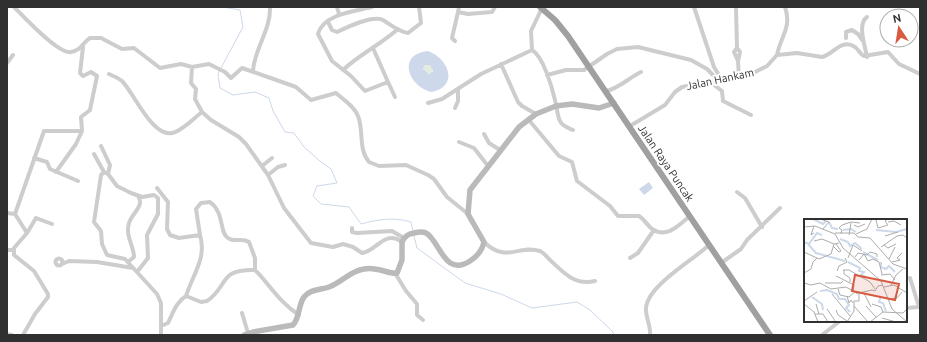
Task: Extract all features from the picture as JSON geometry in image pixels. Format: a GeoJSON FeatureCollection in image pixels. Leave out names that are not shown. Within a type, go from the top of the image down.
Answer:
{"type":"FeatureCollection","features":[{"type":"Feature","properties":{"kind":"highway","name":"Jalan Raya Puncak"},"geometry":{"type":"LineString","coordinates":[[541,8],[561,26],[590,67],[770,335]]}},
{"type":"Feature","properties":{"kind":"main road"},"geometry":{"type":"LineString","coordinates":[[246,334],[260,333],[292,326],[299,315],[306,295],[332,286],[353,272],[373,268],[395,273],[398,271],[401,264],[403,240],[410,233],[419,232],[428,234],[441,255],[456,265],[466,264],[477,256],[481,251],[484,242],[468,214],[471,187],[519,127],[536,114],[556,106],[572,104],[599,108],[614,103]]}},
{"type":"Feature","properties":{"kind":"street"},"geometry":{"type":"LineString","coordinates":[[14,7],[47,40],[64,52],[71,52],[83,47]]}},
{"type":"Feature","properties":{"kind":"street"},"geometry":{"type":"LineString","coordinates":[[253,71],[254,60],[269,20],[270,7]]}},
{"type":"Feature","properties":{"kind":"street"},"geometry":{"type":"LineString","coordinates":[[337,7],[339,14]]}},
{"type":"Feature","properties":{"kind":"street"},"geometry":{"type":"LineString","coordinates":[[372,7],[359,8],[339,14],[319,30],[319,35],[332,61],[352,76],[365,91],[388,82]]}},
{"type":"Feature","properties":{"kind":"street"},"geometry":{"type":"LineString","coordinates":[[328,22],[331,29],[335,32],[376,19],[382,20],[408,33],[421,22],[419,7]]}},
{"type":"Feature","properties":{"kind":"street"},"geometry":{"type":"LineString","coordinates":[[455,41],[452,38],[459,7]]}},
{"type":"Feature","properties":{"kind":"street"},"geometry":{"type":"LineString","coordinates":[[458,12],[491,13],[494,11],[495,7]]}},
{"type":"Feature","properties":{"kind":"street"},"geometry":{"type":"LineString","coordinates":[[694,7],[714,67],[720,80]]}},
{"type":"Feature","properties":{"kind":"street"},"geometry":{"type":"LineString","coordinates":[[736,7],[737,48],[734,56],[738,61],[739,78]]}},
{"type":"Feature","properties":{"kind":"street"},"geometry":{"type":"LineString","coordinates":[[785,7],[788,19],[787,27],[777,55],[797,53],[822,57],[845,44],[854,47],[862,55],[867,56],[887,52],[899,64],[920,74]]}},
{"type":"Feature","properties":{"kind":"street"},"geometry":{"type":"LineString","coordinates":[[532,50],[531,31],[541,8]]}},
{"type":"Feature","properties":{"kind":"street"},"geometry":{"type":"LineString","coordinates":[[867,17],[863,21],[862,26],[867,56]]}},
{"type":"Feature","properties":{"kind":"street"},"geometry":{"type":"LineString","coordinates":[[343,70],[355,59],[373,48],[398,29]]}},
{"type":"Feature","properties":{"kind":"street"},"geometry":{"type":"LineString","coordinates":[[846,38],[847,32],[854,31],[860,36],[865,46]]}},
{"type":"Feature","properties":{"kind":"street"},"geometry":{"type":"LineString","coordinates":[[56,172],[74,147],[80,131],[82,131],[82,117],[90,110],[97,76],[91,72],[83,76],[80,74],[83,47],[88,39],[99,38],[120,48],[136,49],[159,67],[181,64],[192,67],[209,64],[218,68],[231,78],[241,68],[253,71],[297,88],[311,100],[336,94],[349,104],[358,117],[363,150],[369,162],[379,166],[406,165],[428,175],[434,179],[447,197],[468,214]]}},
{"type":"Feature","properties":{"kind":"street"},"geometry":{"type":"LineString","coordinates":[[547,75],[566,70],[582,70],[590,67],[607,54],[617,49],[638,47],[691,60],[707,69],[720,80]]}},
{"type":"Feature","properties":{"kind":"street"},"geometry":{"type":"LineString","coordinates":[[373,48],[395,97]]}},
{"type":"Feature","properties":{"kind":"street"},"geometry":{"type":"LineString","coordinates":[[428,103],[442,99],[481,74],[532,50]]}},
{"type":"Feature","properties":{"kind":"street"},"geometry":{"type":"LineString","coordinates":[[532,50],[537,53],[547,75],[561,123],[573,130]]}},
{"type":"Feature","properties":{"kind":"street"},"geometry":{"type":"LineString","coordinates":[[7,63],[14,55]]}},
{"type":"Feature","properties":{"kind":"street","name":"Jalan Hankam"},"geometry":{"type":"LineString","coordinates":[[630,126],[665,105],[680,88],[692,84],[739,78],[764,68],[777,55]]}},
{"type":"Feature","properties":{"kind":"street"},"geometry":{"type":"LineString","coordinates":[[501,64],[518,102],[536,114]]}},
{"type":"Feature","properties":{"kind":"street"},"geometry":{"type":"LineString","coordinates":[[192,67],[191,83],[196,90],[195,100],[202,112],[211,120],[241,138],[268,175],[284,208],[312,243],[334,247],[343,244],[364,253],[387,238],[403,240]]}},
{"type":"Feature","properties":{"kind":"street"},"geometry":{"type":"LineString","coordinates":[[606,91],[641,72]]}},
{"type":"Feature","properties":{"kind":"street"},"geometry":{"type":"LineString","coordinates":[[109,74],[123,82],[140,108],[161,132],[176,132],[202,112]]}},
{"type":"Feature","properties":{"kind":"street"},"geometry":{"type":"LineString","coordinates":[[710,82],[722,91],[723,101],[751,115]]}},
{"type":"Feature","properties":{"kind":"street"},"geometry":{"type":"LineString","coordinates":[[455,108],[458,101],[458,89]]}},
{"type":"Feature","properties":{"kind":"street"},"geometry":{"type":"LineString","coordinates":[[528,119],[559,156],[572,162],[578,182],[610,206],[618,216],[639,216],[654,230],[663,233],[670,232],[690,216]]}},
{"type":"Feature","properties":{"kind":"street"},"geometry":{"type":"LineString","coordinates":[[15,214],[45,131],[80,131]]}},
{"type":"Feature","properties":{"kind":"street"},"geometry":{"type":"LineString","coordinates":[[484,134],[489,143],[500,150]]}},
{"type":"Feature","properties":{"kind":"street"},"geometry":{"type":"LineString","coordinates":[[459,142],[474,148],[488,166]]}},
{"type":"Feature","properties":{"kind":"street"},"geometry":{"type":"LineString","coordinates":[[101,146],[110,165],[106,173],[101,175],[94,222],[101,231],[102,244],[107,254],[124,259],[128,262],[160,299],[161,335]]}},
{"type":"Feature","properties":{"kind":"street"},"geometry":{"type":"LineString","coordinates":[[94,154],[106,173],[117,186],[138,196],[143,197],[156,195],[159,205],[156,218],[147,235],[148,258],[136,270]]}},
{"type":"Feature","properties":{"kind":"street"},"geometry":{"type":"LineString","coordinates":[[34,158],[47,163],[50,169],[78,182]]}},
{"type":"Feature","properties":{"kind":"street"},"geometry":{"type":"LineString","coordinates":[[262,166],[272,158]]}},
{"type":"Feature","properties":{"kind":"street"},"geometry":{"type":"LineString","coordinates":[[268,175],[278,167],[285,165]]}},
{"type":"Feature","properties":{"kind":"street"},"geometry":{"type":"LineString","coordinates":[[157,188],[168,202],[167,229],[169,234],[179,238],[200,235]]}},
{"type":"Feature","properties":{"kind":"street"},"geometry":{"type":"LineString","coordinates":[[737,192],[745,198],[762,228]]}},
{"type":"Feature","properties":{"kind":"street"},"geometry":{"type":"LineString","coordinates":[[128,262],[132,260],[134,256],[129,241],[128,226],[132,215],[140,205],[141,201],[138,196]]}},
{"type":"Feature","properties":{"kind":"street"},"geometry":{"type":"LineString","coordinates":[[161,326],[168,323],[179,301],[186,296],[202,254],[203,246],[196,209],[200,203],[208,202],[219,212],[223,234],[226,237],[232,240],[242,239],[249,242],[255,258],[254,270]]}},
{"type":"Feature","properties":{"kind":"street"},"geometry":{"type":"LineString","coordinates":[[721,263],[742,248],[747,240],[762,228],[780,208]]}},
{"type":"Feature","properties":{"kind":"street"},"geometry":{"type":"LineString","coordinates":[[7,213],[15,214]]}},
{"type":"Feature","properties":{"kind":"street"},"geometry":{"type":"LineString","coordinates":[[15,214],[27,233]]}},
{"type":"Feature","properties":{"kind":"street"},"geometry":{"type":"LineString","coordinates":[[13,250],[27,233],[36,218],[52,224]]}},
{"type":"Feature","properties":{"kind":"street"},"geometry":{"type":"LineString","coordinates":[[352,228],[352,232],[357,233],[392,231],[403,240]]}},
{"type":"Feature","properties":{"kind":"street"},"geometry":{"type":"LineString","coordinates":[[630,258],[638,253],[654,230]]}},
{"type":"Feature","properties":{"kind":"street"},"geometry":{"type":"LineString","coordinates":[[484,242],[492,249],[501,253],[529,250],[541,252],[567,276],[582,282],[595,281]]}},
{"type":"Feature","properties":{"kind":"street"},"geometry":{"type":"LineString","coordinates":[[650,335],[646,308],[652,294],[663,281],[709,245]]}},
{"type":"Feature","properties":{"kind":"street"},"geometry":{"type":"LineString","coordinates":[[7,250],[13,250]]}},
{"type":"Feature","properties":{"kind":"street"},"geometry":{"type":"LineString","coordinates":[[13,250],[16,258],[34,271],[48,294],[48,297],[35,314],[23,335]]}},
{"type":"Feature","properties":{"kind":"street"},"geometry":{"type":"LineString","coordinates":[[62,264],[69,261],[94,262],[136,270]]}},
{"type":"Feature","properties":{"kind":"street"},"geometry":{"type":"LineString","coordinates":[[186,296],[201,302],[206,302],[212,297],[231,273],[254,270]]}},
{"type":"Feature","properties":{"kind":"street"},"geometry":{"type":"LineString","coordinates":[[254,270],[274,289],[280,301],[299,315]]}},
{"type":"Feature","properties":{"kind":"street"},"geometry":{"type":"LineString","coordinates":[[395,273],[406,291],[416,303],[418,309],[417,314],[423,320]]}},
{"type":"Feature","properties":{"kind":"street"},"geometry":{"type":"LineString","coordinates":[[907,308],[919,307],[910,278]]}},
{"type":"Feature","properties":{"kind":"street"},"geometry":{"type":"LineString","coordinates":[[242,313],[246,334]]}},
{"type":"Feature","properties":{"kind":"street"},"geometry":{"type":"LineString","coordinates":[[822,335],[839,322]]}},
{"type":"Feature","properties":{"kind":"street"},"geometry":{"type":"LineString","coordinates":[[7,334],[12,335]]}},
{"type":"Feature","properties":{"kind":"shaded area"},"geometry":{"type":"Polygon","coordinates":[[[428,64],[433,69],[428,74],[423,69],[428,64]]]}},
{"type":"Feature","properties":{"kind":"water"},"geometry":{"type":"Polygon","coordinates":[[[427,51],[432,53],[437,56],[446,66],[448,77],[447,82],[442,88],[431,92],[416,84],[409,71],[409,64],[412,58],[427,51]],[[425,65],[423,69],[429,74],[433,71],[430,65],[425,65]]]}},
{"type":"Feature","properties":{"kind":"water"},"geometry":{"type":"Polygon","coordinates":[[[649,182],[653,188],[644,195],[639,189],[649,182]]]}},
{"type":"Feature","properties":{"kind":"waterway"},"geometry":{"type":"LineString","coordinates":[[221,68],[243,27],[240,10],[223,7]]}},
{"type":"Feature","properties":{"kind":"waterway"},"geometry":{"type":"LineString","coordinates":[[219,71],[218,75],[220,88],[233,95],[255,92],[269,98],[273,111],[285,132],[294,133],[304,147],[331,169],[337,183],[317,186],[313,196],[321,204],[349,207],[361,224],[386,219],[411,222],[413,231]]}},
{"type":"Feature","properties":{"kind":"waterway"},"geometry":{"type":"LineString","coordinates":[[414,236],[417,248],[465,283],[501,294],[532,308],[577,302],[590,310],[613,332],[614,335]]}}]}
